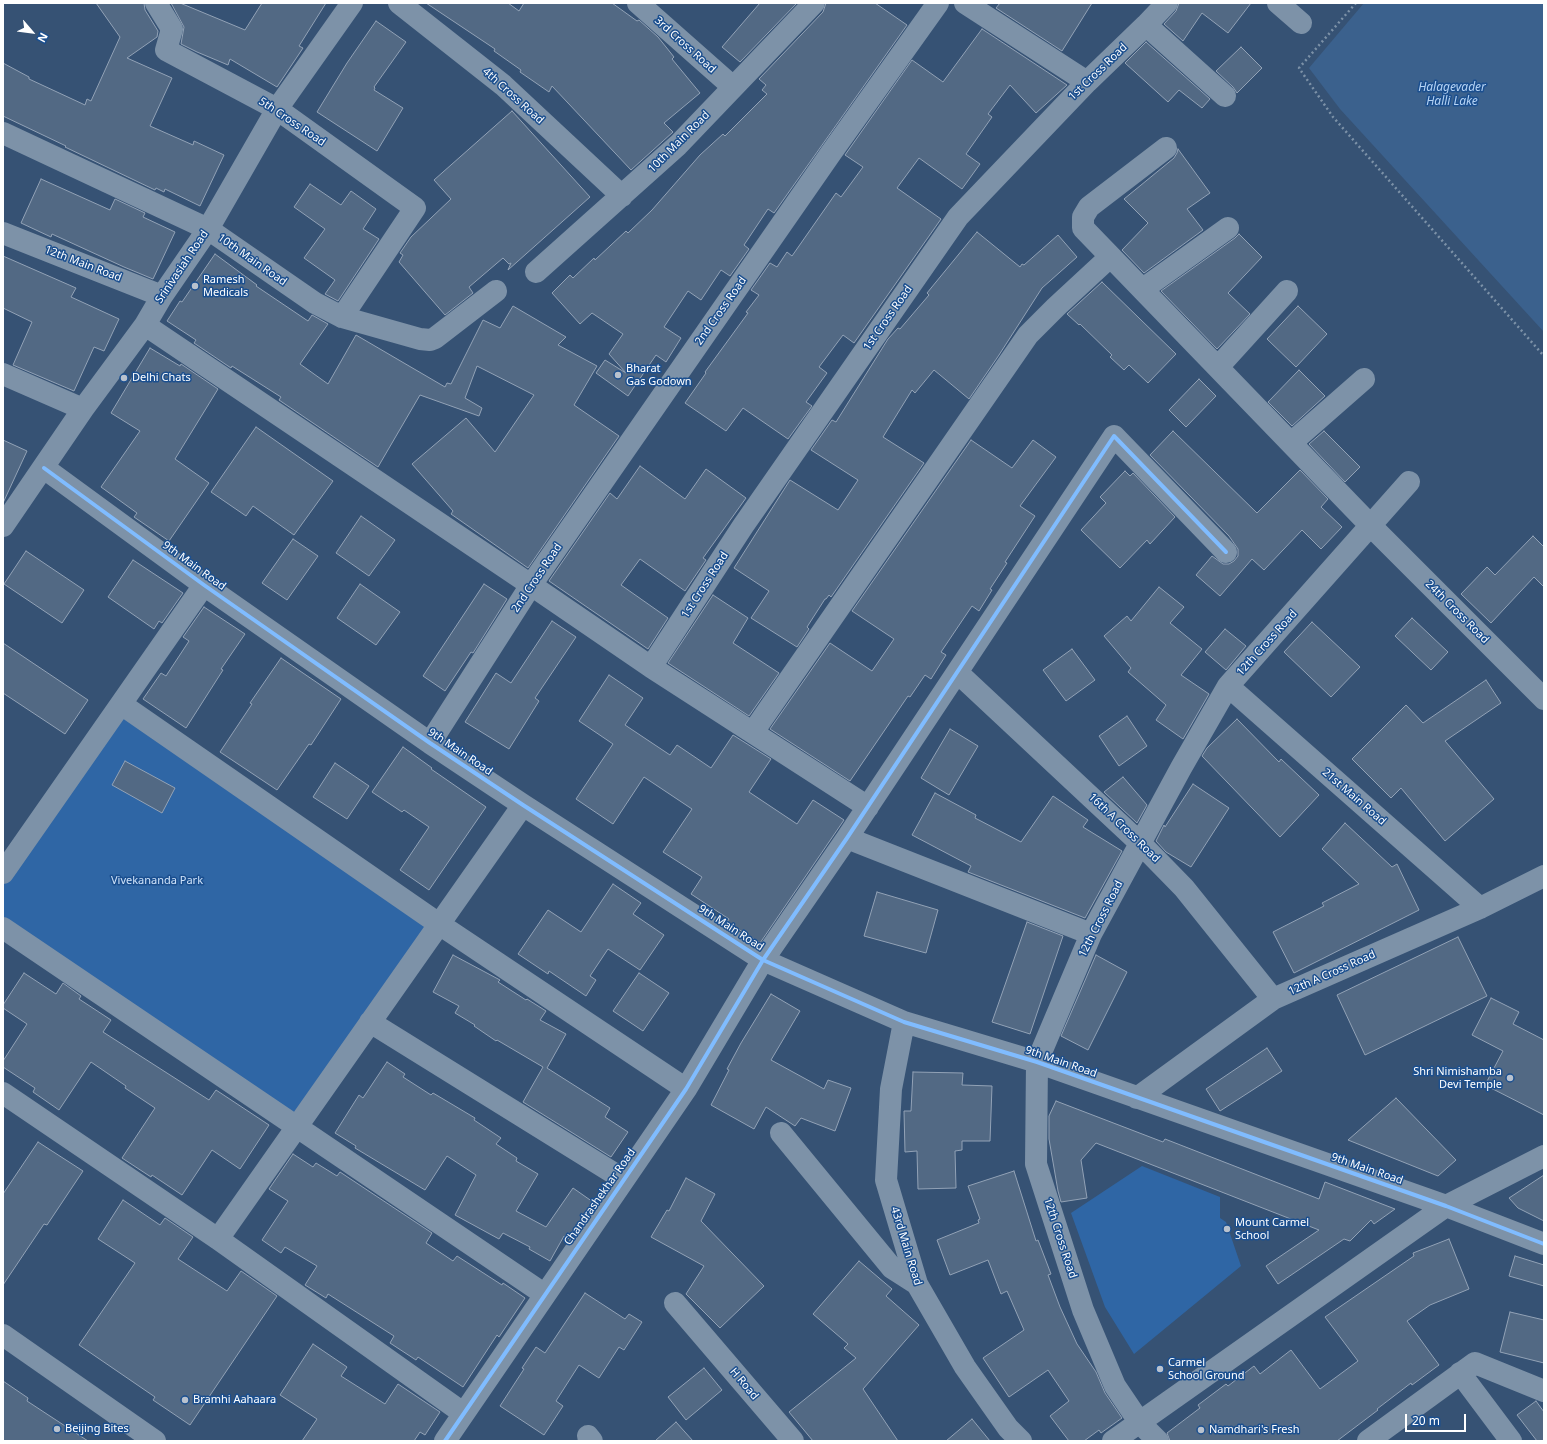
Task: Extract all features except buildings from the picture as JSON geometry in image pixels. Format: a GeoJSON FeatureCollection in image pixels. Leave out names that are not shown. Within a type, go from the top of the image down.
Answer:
{"type":"FeatureCollection","features":[{"type":"Feature","properties":{"kind":"street","name":"5th Cross Road"},"geometry":{"type":"LineString","coordinates":[[156,3],[172,30],[166,50],[277,109],[415,208],[342,317]]}},
{"type":"Feature","properties":{"kind":"street","name":"Srinivasiah Road"},"geometry":{"type":"LineString","coordinates":[[6,516],[44,468],[84,409],[145,325],[162,296],[208,229],[277,109],[352,3]]}},
{"type":"Feature","properties":{"kind":"street","name":"4th Cross Road"},"geometry":{"type":"LineString","coordinates":[[398,3],[503,85],[622,196]]}},
{"type":"Feature","properties":{"kind":"street","name":"3rd Cross Road"},"geometry":{"type":"LineString","coordinates":[[638,3],[733,87]]}},
{"type":"Feature","properties":{"kind":"street","name":"10th Main Road"},"geometry":{"type":"LineString","coordinates":[[536,272],[678,145],[814,3]]}},
{"type":"Feature","properties":{"kind":"street","name":"2nd Cross Road"},"geometry":{"type":"LineString","coordinates":[[430,742],[531,585],[826,159],[938,3]]}},
{"type":"Feature","properties":{"kind":"street"},"geometry":{"type":"LineString","coordinates":[[965,3],[1087,82]]}},
{"type":"Feature","properties":{"kind":"street","name":"1st Cross Road"},"geometry":{"type":"LineString","coordinates":[[651,667],[743,526],[958,217],[1087,82],[1167,3]]}},
{"type":"Feature","properties":{"kind":"street"},"geometry":{"type":"LineString","coordinates":[[1278,3],[1301,23]]}},
{"type":"Feature","properties":{"kind":"street"},"geometry":{"type":"LineString","coordinates":[[1146,25],[1225,96]]}},
{"type":"Feature","properties":{"kind":"street","name":"10th Main Road"},"geometry":{"type":"LineString","coordinates":[[3,133],[208,229],[315,303],[342,317],[420,339],[430,340],[435,338],[496,291]]}},
{"type":"Feature","properties":{"kind":"street","name":"24th Cross Road"},"geometry":{"type":"LineString","coordinates":[[1166,148],[1089,207],[1083,217],[1083,228],[1371,526],[1544,699]]}},
{"type":"Feature","properties":{"kind":"street"},"geometry":{"type":"LineString","coordinates":[[1143,289],[1228,228]]}},
{"type":"Feature","properties":{"kind":"street","name":"12th Main Road"},"geometry":{"type":"LineString","coordinates":[[3,233],[162,296]]}},
{"type":"Feature","properties":{"kind":"street"},"geometry":{"type":"LineString","coordinates":[[753,732],[1028,335],[1110,257]]}},
{"type":"Feature","properties":{"kind":"street"},"geometry":{"type":"LineString","coordinates":[[1218,367],[1287,291]]}},
{"type":"Feature","properties":{"kind":"street"},"geometry":{"type":"LineString","coordinates":[[145,325],[651,667],[868,806]]}},
{"type":"Feature","properties":{"kind":"street"},"geometry":{"type":"LineString","coordinates":[[3,374],[84,409]]}},
{"type":"Feature","properties":{"kind":"street"},"geometry":{"type":"LineString","coordinates":[[1291,443],[1364,379]]}},
{"type":"Feature","properties":{"kind":"street","name":"Chandrashekhar Road"},"geometry":{"type":"LineString","coordinates":[[445,1441],[686,1088],[763,960],[958,673],[1114,436],[1226,552]]}},
{"type":"Feature","properties":{"kind":"street","name":"9th Main Road"},"geometry":{"type":"LineString","coordinates":[[44,468],[204,585],[430,742],[523,805],[763,960],[904,1022],[1037,1062],[1446,1206],[1544,1244]]}},
{"type":"Feature","properties":{"kind":"street","name":"12th Cross Road"},"geometry":{"type":"LineString","coordinates":[[1158,1441],[1140,1423],[1116,1386],[1083,1310],[1036,1164],[1037,1062],[1091,934],[1181,768],[1228,686],[1409,482]]}},
{"type":"Feature","properties":{"kind":"street"},"geometry":{"type":"LineString","coordinates":[[3,873],[204,585]]}},
{"type":"Feature","properties":{"kind":"street","name":"16th A Cross Road"},"geometry":{"type":"LineString","coordinates":[[958,673],[1141,844],[1184,888],[1273,999]]}},
{"type":"Feature","properties":{"kind":"street","name":"21st Main Road"},"geometry":{"type":"LineString","coordinates":[[1228,686],[1480,908]]}},
{"type":"Feature","properties":{"kind":"street"},"geometry":{"type":"LineString","coordinates":[[121,704],[439,924],[686,1088]]}},
{"type":"Feature","properties":{"kind":"street"},"geometry":{"type":"LineString","coordinates":[[218,1239],[523,805]]}},
{"type":"Feature","properties":{"kind":"street"},"geometry":{"type":"LineString","coordinates":[[847,838],[1091,934]]}},
{"type":"Feature","properties":{"kind":"street","name":"12th A Cross Road"},"geometry":{"type":"LineString","coordinates":[[1137,1098],[1273,999],[1480,908],[1544,876]]}},
{"type":"Feature","properties":{"kind":"street"},"geometry":{"type":"LineString","coordinates":[[3,928],[544,1294]]}},
{"type":"Feature","properties":{"kind":"street"},"geometry":{"type":"LineString","coordinates":[[370,1022],[623,1179]]}},
{"type":"Feature","properties":{"kind":"street","name":"43rd Main Road"},"geometry":{"type":"LineString","coordinates":[[904,1022],[891,1089],[886,1180],[917,1284],[965,1367],[1008,1428],[1021,1441]]}},
{"type":"Feature","properties":{"kind":"street"},"geometry":{"type":"LineString","coordinates":[[3,1093],[218,1239],[463,1413]]}},
{"type":"Feature","properties":{"kind":"street"},"geometry":{"type":"LineString","coordinates":[[781,1132],[892,1268],[917,1284]]}},
{"type":"Feature","properties":{"kind":"street"},"geometry":{"type":"LineString","coordinates":[[1113,1441],[1446,1206],[1544,1156]]}},
{"type":"Feature","properties":{"kind":"street","name":"H Road"},"geometry":{"type":"LineString","coordinates":[[675,1303],[793,1441]]}},
{"type":"Feature","properties":{"kind":"street"},"geometry":{"type":"LineString","coordinates":[[3,1335],[155,1441]]}},
{"type":"Feature","properties":{"kind":"street"},"geometry":{"type":"LineString","coordinates":[[1368,1441],[1474,1363],[1544,1391]]}},
{"type":"Feature","properties":{"kind":"street"},"geometry":{"type":"LineString","coordinates":[[1460,1373],[1511,1441]]}},
{"type":"Feature","properties":{"kind":"path"},"geometry":{"type":"LineString","coordinates":[[1356,3],[1299,68],[1333,116],[1544,356]]}},
{"type":"Feature","properties":{"kind":"green space","name":"Vivekananda Park"},"geometry":{"type":"Polygon","coordinates":[[[121,704],[433,920],[291,1123],[3,928],[3,873],[121,704]]]}},
{"type":"Feature","properties":{"kind":"green space"},"geometry":{"type":"Polygon","coordinates":[[[1142,1166],[1220,1197],[1220,1218],[1226,1222],[1241,1266],[1134,1354],[1105,1307],[1071,1213],[1142,1166]]]}},
{"type":"Feature","properties":{"kind":"water","name":"Halagevader Halli Lake"},"geometry":{"type":"Polygon","coordinates":[[[1364,3],[1544,3],[1544,332],[1340,109],[1309,68],[1364,3]]]}},
{"type":"Feature","properties":{"kind":"cycle path"},"geometry":{"type":"LineString","coordinates":[[445,1441],[686,1089],[763,960],[847,838],[1114,436],[1226,552]]}},
{"type":"Feature","properties":{"kind":"cycle path"},"geometry":{"type":"LineString","coordinates":[[44,468],[204,585],[430,743],[763,960],[904,1022],[1037,1062],[1446,1206],[1544,1244]]}},
{"type":"Feature","properties":{"kind":"place","name":"Ramesh Medicals"},"geometry":{"type":"Point","coordinates":[195,286]}},
{"type":"Feature","properties":{"kind":"place","name":"Bharat Gas Godown"},"geometry":{"type":"Point","coordinates":[618,375]}},
{"type":"Feature","properties":{"kind":"place","name":"Delhi Chats"},"geometry":{"type":"Point","coordinates":[124,378]}},
{"type":"Feature","properties":{"kind":"place","name":"Shri Nimishamba Devi Temple"},"geometry":{"type":"Point","coordinates":[1510,1078]}},
{"type":"Feature","properties":{"kind":"place","name":"Mount Carmel School"},"geometry":{"type":"Point","coordinates":[1227,1229]}},
{"type":"Feature","properties":{"kind":"place","name":"Carmel School Ground"},"geometry":{"type":"Point","coordinates":[1160,1369]}},
{"type":"Feature","properties":{"kind":"place","name":"Bramhi Aahaara"},"geometry":{"type":"Point","coordinates":[185,1400]}},
{"type":"Feature","properties":{"kind":"place","name":"Beijing Bites"},"geometry":{"type":"Point","coordinates":[57,1429]}},
{"type":"Feature","properties":{"kind":"place","name":"Namdhari's Fresh"},"geometry":{"type":"Point","coordinates":[1201,1430]}}]}
